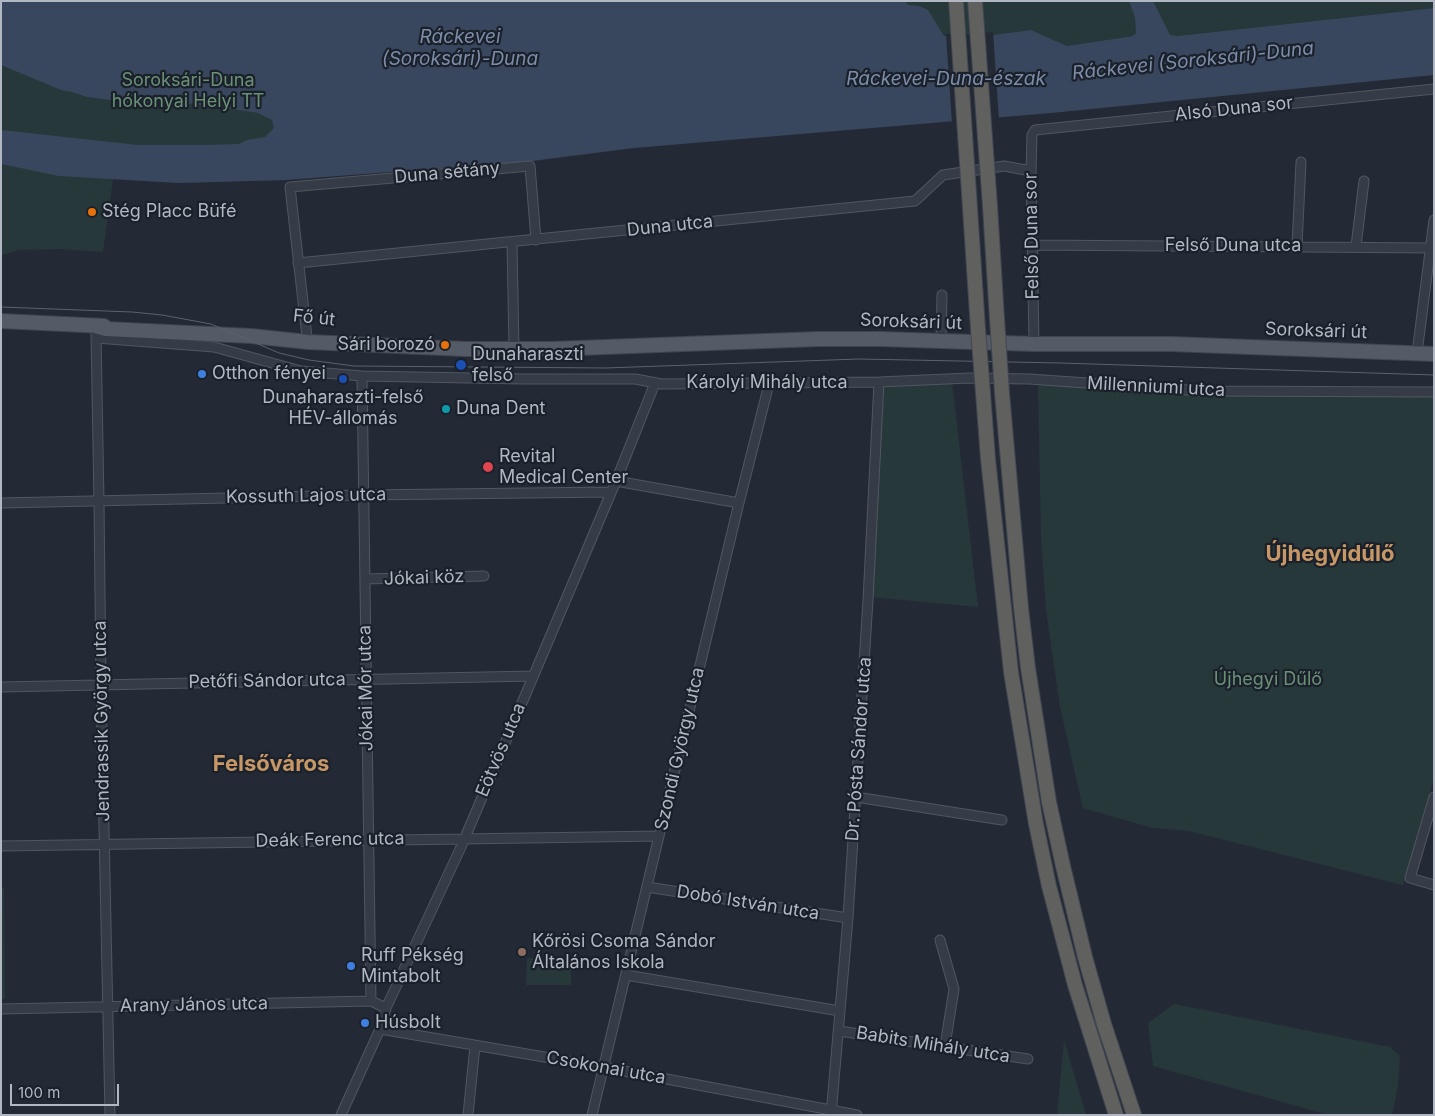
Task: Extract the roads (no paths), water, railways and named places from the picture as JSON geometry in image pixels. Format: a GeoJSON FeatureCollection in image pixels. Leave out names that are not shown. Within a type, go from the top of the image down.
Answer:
{"type":"FeatureCollection","features":[{"type":"Feature","properties":{"kind":"highway"},"geometry":{"type":"LineString","coordinates":[[956,1],[988,459],[1011,672],[1034,814],[1049,886],[1090,1038],[1116,1115]]}},
{"type":"Feature","properties":{"kind":"highway"},"geometry":{"type":"LineString","coordinates":[[976,1],[1002,393],[1021,608],[1032,696],[1049,802],[1085,957],[1104,1024],[1134,1115]]}},
{"type":"Feature","properties":{"kind":"main road","name":"Fő út"},"geometry":{"type":"LineString","coordinates":[[1,321],[96,332],[225,330],[386,345]]}},
{"type":"Feature","properties":{"kind":"main road","name":"Fő út"},"geometry":{"type":"LineString","coordinates":[[96,332],[106,329],[386,345]]}},
{"type":"Feature","properties":{"kind":"main road","name":"Soroksári út"},"geometry":{"type":"LineString","coordinates":[[386,345],[514,349],[818,339],[880,339],[1034,344],[1171,344],[1434,354]]}},
{"type":"Feature","properties":{"kind":"street","name":"Alsó Duna sor"},"geometry":{"type":"LineString","coordinates":[[1035,130],[1434,89]]}},
{"type":"Feature","properties":{"kind":"street","name":"Felső Duna sor"},"geometry":{"type":"LineString","coordinates":[[1034,344],[1031,171],[1032,135],[1035,130]]}},
{"type":"Feature","properties":{"kind":"street"},"geometry":{"type":"LineString","coordinates":[[1297,246],[1301,162]]}},
{"type":"Feature","properties":{"kind":"street","name":"Duna sétány"},"geometry":{"type":"LineString","coordinates":[[298,263],[290,187],[530,166],[536,240]]}},
{"type":"Feature","properties":{"kind":"street","name":"Duna utca"},"geometry":{"type":"LineString","coordinates":[[298,263],[915,201],[944,175],[1004,166],[1031,171]]}},
{"type":"Feature","properties":{"kind":"street"},"geometry":{"type":"LineString","coordinates":[[1356,246],[1364,181]]}},
{"type":"Feature","properties":{"kind":"street"},"geometry":{"type":"LineString","coordinates":[[1417,353],[1432,248],[1434,220]]}},
{"type":"Feature","properties":{"kind":"street"},"geometry":{"type":"LineString","coordinates":[[512,242],[514,349]]}},
{"type":"Feature","properties":{"kind":"street","name":"Felső Duna utca"},"geometry":{"type":"LineString","coordinates":[[1032,245],[1432,248]]}},
{"type":"Feature","properties":{"kind":"street"},"geometry":{"type":"LineString","coordinates":[[298,263],[307,337]]}},
{"type":"Feature","properties":{"kind":"street"},"geometry":{"type":"LineString","coordinates":[[941,342],[942,295]]}},
{"type":"Feature","properties":{"kind":"street","name":"Fő út"},"geometry":{"type":"LineString","coordinates":[[96,332],[214,348],[301,371],[362,376],[524,380],[635,379],[655,383]]}},
{"type":"Feature","properties":{"kind":"street","name":"Jendrassik György utca"},"geometry":{"type":"LineString","coordinates":[[96,332],[110,1115]]}},
{"type":"Feature","properties":{"kind":"street","name":"Jókai Mór utca"},"geometry":{"type":"LineString","coordinates":[[362,376],[371,1001]]}},
{"type":"Feature","properties":{"kind":"street","name":"Millenniumi utca"},"geometry":{"type":"LineString","coordinates":[[879,382],[969,378],[1029,379],[1203,391],[1434,392]]}},
{"type":"Feature","properties":{"kind":"street","name":"Károlyi Mihály utca"},"geometry":{"type":"LineString","coordinates":[[655,383],[770,384],[879,382]]}},
{"type":"Feature","properties":{"kind":"street","name":"Dr. Pósta Sándor utca"},"geometry":{"type":"LineString","coordinates":[[831,1113],[848,918],[856,797],[879,382]]}},
{"type":"Feature","properties":{"kind":"street","name":"Eötvös utca"},"geometry":{"type":"LineString","coordinates":[[341,1115],[380,1029],[386,1008],[464,838],[616,481],[655,383]]}},
{"type":"Feature","properties":{"kind":"street","name":"Szondi György utca"},"geometry":{"type":"LineString","coordinates":[[592,1115],[739,503],[770,384]]}},
{"type":"Feature","properties":{"kind":"street"},"geometry":{"type":"LineString","coordinates":[[616,481],[739,503]]}},
{"type":"Feature","properties":{"kind":"street","name":"Kossuth Lajos utca"},"geometry":{"type":"LineString","coordinates":[[1,503],[611,492]]}},
{"type":"Feature","properties":{"kind":"street","name":"Jókai köz"},"geometry":{"type":"LineString","coordinates":[[365,580],[484,576]]}},
{"type":"Feature","properties":{"kind":"street","name":"Petőfi Sándor utca"},"geometry":{"type":"LineString","coordinates":[[1,687],[533,676]]}},
{"type":"Feature","properties":{"kind":"street"},"geometry":{"type":"LineString","coordinates":[[856,797],[1002,820]]}},
{"type":"Feature","properties":{"kind":"street"},"geometry":{"type":"LineString","coordinates":[[1434,797],[1410,878],[1434,885]]}},
{"type":"Feature","properties":{"kind":"street","name":"Deák Ferenc utca"},"geometry":{"type":"LineString","coordinates":[[1,846],[659,836]]}},
{"type":"Feature","properties":{"kind":"street","name":"Dobó István utca"},"geometry":{"type":"LineString","coordinates":[[647,887],[848,918]]}},
{"type":"Feature","properties":{"kind":"street"},"geometry":{"type":"LineString","coordinates":[[940,940],[954,988],[945,1046]]}},
{"type":"Feature","properties":{"kind":"street","name":"Babits Mihály utca"},"geometry":{"type":"LineString","coordinates":[[626,975],[840,1011]]}},
{"type":"Feature","properties":{"kind":"street","name":"Arany János utca"},"geometry":{"type":"LineString","coordinates":[[1,1009],[371,1001],[386,1008]]}},
{"type":"Feature","properties":{"kind":"street","name":"Csokonai utca"},"geometry":{"type":"LineString","coordinates":[[380,1029],[603,1067],[831,1113],[857,1115]]}},
{"type":"Feature","properties":{"kind":"street","name":"Babits Mihály utca"},"geometry":{"type":"LineString","coordinates":[[839,1031],[1028,1059]]}},
{"type":"Feature","properties":{"kind":"street"},"geometry":{"type":"LineString","coordinates":[[468,1115],[475,1046]]}},
{"type":"Feature","properties":{"kind":"water"},"geometry":{"type":"Polygon","coordinates":[[[1,1],[905,1],[908,5],[919,6],[928,10],[944,36],[977,37],[1031,30],[1067,46],[1133,36],[1136,33],[1135,17],[1129,1],[1153,1],[1170,35],[1177,36],[1434,8],[1434,75],[1051,113],[634,148],[532,161],[286,180],[179,183],[59,176],[1,164],[1,130],[138,145],[205,145],[239,144],[247,140],[265,137],[274,128],[272,120],[258,113],[163,100],[143,106],[126,104],[123,101],[118,103],[87,97],[61,90],[1,65],[1,1]]]}},
{"type":"Feature","properties":{"kind":"tram line"},"geometry":{"type":"LineString","coordinates":[[1,307],[132,312],[162,315],[211,324],[279,353],[309,360],[354,366],[605,368],[859,359],[1061,363],[1434,375]]}},
{"type":"Feature","properties":{"kind":"place","name":"Stég Placc Büfé"},"geometry":{"type":"Point","coordinates":[92,212]}},
{"type":"Feature","properties":{"kind":"place","name":"Sári borozó"},"geometry":{"type":"Point","coordinates":[445,345]}},
{"type":"Feature","properties":{"kind":"place","name":"Dunaharaszti felső"},"geometry":{"type":"Point","coordinates":[461,365]}},
{"type":"Feature","properties":{"kind":"place","name":"Otthon fényei"},"geometry":{"type":"Point","coordinates":[202,374]}},
{"type":"Feature","properties":{"kind":"place","name":"Dunaharaszti-felső HÉV-állomás"},"geometry":{"type":"Point","coordinates":[343,379]}},
{"type":"Feature","properties":{"kind":"place","name":"Duna Dent"},"geometry":{"type":"Point","coordinates":[446,409]}},
{"type":"Feature","properties":{"kind":"place","name":"Revital Medical Center"},"geometry":{"type":"Point","coordinates":[488,467]}},
{"type":"Feature","properties":{"kind":"place","name":"Kőrösi Csoma Sándor Általános Iskola"},"geometry":{"type":"Point","coordinates":[522,952]}},
{"type":"Feature","properties":{"kind":"place","name":"Ruff Pékség Mintabolt"},"geometry":{"type":"Point","coordinates":[351,966]}},
{"type":"Feature","properties":{"kind":"place","name":"Húsbolt"},"geometry":{"type":"Point","coordinates":[365,1023]}},
{"type":"Feature","properties":{"kind":"district","name":"Újhegyidűlő"},"geometry":{"type":"Point","coordinates":[1330,554]}},
{"type":"Feature","properties":{"kind":"district","name":"Felsőváros"},"geometry":{"type":"Point","coordinates":[271,764]}},
{"type":"Feature","properties":{"kind":"water label","name":"Ráckevei (Soroksári)-Duna"},"geometry":{"type":"Point","coordinates":[460,48]}},
{"type":"Feature","properties":{"kind":"water label","name":"Ráckevei (Soroksári)-Duna"},"geometry":{"type":"Point","coordinates":[1193,61]}},
{"type":"Feature","properties":{"kind":"water label","name":"Ráckevei-Duna-észak"},"geometry":{"type":"Point","coordinates":[946,79]}},
{"type":"Feature","properties":{"kind":"park label","name":"Soroksári-Duna hókonyai Helyi TT"},"geometry":{"type":"Point","coordinates":[188,91]}},
{"type":"Feature","properties":{"kind":"park label","name":"Újhegyi Dűlő"},"geometry":{"type":"Point","coordinates":[1268,680]}}]}
